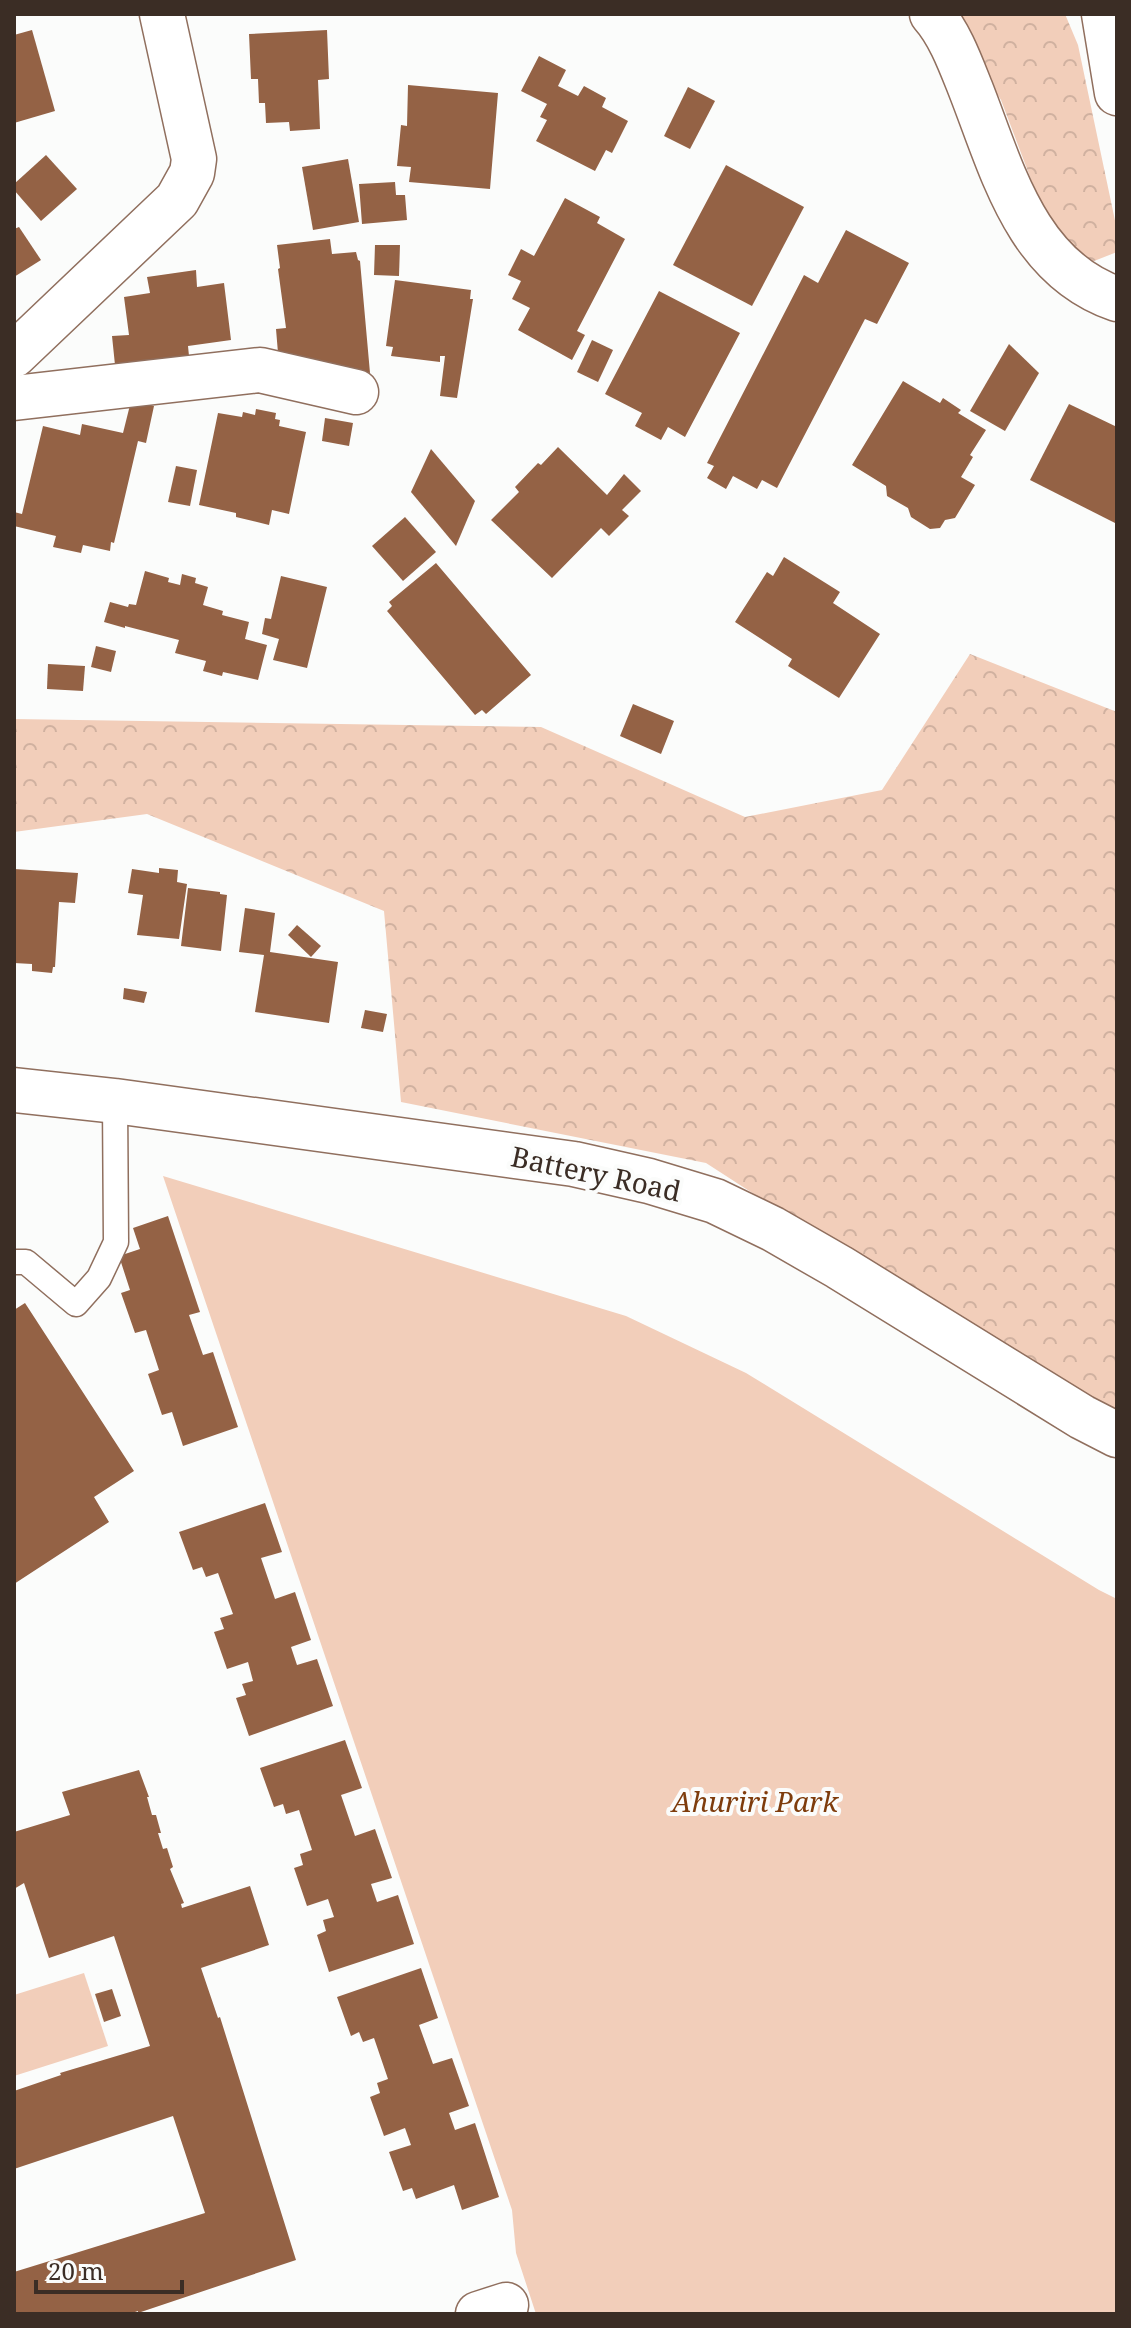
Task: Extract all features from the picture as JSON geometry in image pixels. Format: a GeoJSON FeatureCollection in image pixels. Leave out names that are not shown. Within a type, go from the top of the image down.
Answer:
{"type":"FeatureCollection","features":[{"type":"Feature","properties":{"kind":"street"},"geometry":{"type":"LineString","coordinates":[[14,355],[177,200],[192,173],[194,159],[162,14]]}},
{"type":"Feature","properties":{"kind":"street"},"geometry":{"type":"LineString","coordinates":[[932,14],[964,70],[1013,196],[1030,230],[1057,261],[1079,279],[1117,299]]}},
{"type":"Feature","properties":{"kind":"street"},"geometry":{"type":"LineString","coordinates":[[1104,14],[1117,93]]}},
{"type":"Feature","properties":{"kind":"street"},"geometry":{"type":"LineString","coordinates":[[14,398],[260,370],[356,392]]}},
{"type":"Feature","properties":{"kind":"street","name":"Battery Road"},"geometry":{"type":"LineString","coordinates":[[14,1090],[574,1164],[649,1181],[715,1201],[773,1229],[839,1267],[1068,1409],[1117,1435]]}},
{"type":"Feature","properties":{"kind":"lane"},"geometry":{"type":"LineString","coordinates":[[14,1262],[26,1262],[76,1304],[99,1278],[116,1242],[115,1101]]}},
{"type":"Feature","properties":{"kind":"green space"},"geometry":{"type":"Polygon","coordinates":[[[946,14],[1065,14],[1078,45],[1117,230],[1117,252],[1066,272],[1001,100],[946,14]]]}},
{"type":"Feature","properties":{"kind":"green space"},"geometry":{"type":"Polygon","coordinates":[[[970,654],[1117,712],[1117,1429],[706,1163],[401,1102],[384,911],[147,814],[14,832],[14,719],[541,727],[745,817],[882,790],[970,654]]]}},
{"type":"Feature","properties":{"kind":"green space","name":"Ahuriri Park"},"geometry":{"type":"Polygon","coordinates":[[[163,1176],[626,1316],[746,1373],[1117,1599],[1117,2314],[536,2314],[516,2253],[512,2210],[163,1176]]]}},
{"type":"Feature","properties":{"kind":"green space"},"geometry":{"type":"Polygon","coordinates":[[[84,1973],[108,2046],[14,2076],[14,1995],[84,1973]]]}},
{"type":"Feature","properties":{"kind":"building"},"geometry":{"type":"Polygon","coordinates":[[[32,30],[55,111],[14,123],[14,35],[32,30]]]}},
{"type":"Feature","properties":{"kind":"building"},"geometry":{"type":"Polygon","coordinates":[[[327,30],[329,79],[318,80],[320,129],[290,131],[289,122],[266,123],[265,103],[259,103],[258,79],[251,79],[249,34],[327,30]]]}},
{"type":"Feature","properties":{"kind":"building"},"geometry":{"type":"Polygon","coordinates":[[[539,56],[566,70],[558,86],[578,96],[584,86],[606,98],[602,107],[628,121],[612,153],[606,150],[595,171],[536,141],[547,120],[540,117],[547,104],[521,91],[539,56]]]}},
{"type":"Feature","properties":{"kind":"building"},"geometry":{"type":"Polygon","coordinates":[[[408,85],[498,93],[490,189],[409,182],[411,167],[397,166],[401,125],[407,126],[408,85]]]}},
{"type":"Feature","properties":{"kind":"building"},"geometry":{"type":"Polygon","coordinates":[[[688,87],[715,101],[690,149],[664,136],[688,87]]]}},
{"type":"Feature","properties":{"kind":"building"},"geometry":{"type":"Polygon","coordinates":[[[46,155],[77,189],[41,221],[14,190],[14,184],[46,155]]]}},
{"type":"Feature","properties":{"kind":"building"},"geometry":{"type":"Polygon","coordinates":[[[348,159],[359,222],[313,230],[302,167],[348,159]]]}},
{"type":"Feature","properties":{"kind":"building"},"geometry":{"type":"Polygon","coordinates":[[[726,165],[804,207],[752,306],[673,265],[726,165]]]}},
{"type":"Feature","properties":{"kind":"building"},"geometry":{"type":"Polygon","coordinates":[[[395,182],[396,195],[405,195],[407,220],[362,224],[359,184],[395,182]]]}},
{"type":"Feature","properties":{"kind":"building"},"geometry":{"type":"Polygon","coordinates":[[[565,198],[600,217],[597,223],[625,239],[577,331],[585,335],[572,360],[518,330],[530,308],[512,299],[521,281],[508,275],[521,249],[534,256],[565,198]]]}},
{"type":"Feature","properties":{"kind":"building"},"geometry":{"type":"Polygon","coordinates":[[[19,227],[41,260],[14,277],[14,229],[19,227]]]}},
{"type":"Feature","properties":{"kind":"building"},"geometry":{"type":"Polygon","coordinates":[[[846,230],[909,263],[877,324],[865,319],[777,488],[762,480],[757,489],[733,476],[726,489],[707,478],[714,466],[707,463],[804,275],[818,283],[846,230]]]}},
{"type":"Feature","properties":{"kind":"building"},"geometry":{"type":"Polygon","coordinates":[[[330,239],[332,254],[356,252],[360,261],[370,373],[278,353],[276,329],[286,328],[277,245],[330,239]]]}},
{"type":"Feature","properties":{"kind":"building"},"geometry":{"type":"Polygon","coordinates":[[[375,245],[400,245],[399,276],[374,275],[375,245]]]}},
{"type":"Feature","properties":{"kind":"building"},"geometry":{"type":"Polygon","coordinates":[[[196,270],[197,287],[224,283],[231,340],[188,346],[189,356],[115,365],[112,336],[129,335],[124,297],[150,293],[147,277],[196,270]]]}},
{"type":"Feature","properties":{"kind":"building"},"geometry":{"type":"Polygon","coordinates":[[[395,280],[471,290],[470,299],[473,299],[457,398],[440,396],[445,356],[440,356],[440,362],[391,356],[393,347],[386,346],[395,280]]]}},
{"type":"Feature","properties":{"kind":"building"},"geometry":{"type":"Polygon","coordinates":[[[659,291],[740,333],[685,437],[668,427],[661,440],[635,426],[642,413],[605,394],[659,291]]]}},
{"type":"Feature","properties":{"kind":"building"},"geometry":{"type":"Polygon","coordinates":[[[592,340],[613,350],[598,382],[577,372],[592,340]]]}},
{"type":"Feature","properties":{"kind":"building"},"geometry":{"type":"Polygon","coordinates":[[[1009,344],[1039,373],[1005,431],[970,411],[1009,344]]]}},
{"type":"Feature","properties":{"kind":"building"},"geometry":{"type":"Polygon","coordinates":[[[903,381],[940,403],[943,398],[961,410],[958,413],[986,430],[961,477],[975,485],[955,518],[945,520],[940,528],[930,529],[911,517],[908,508],[887,496],[886,486],[852,465],[903,381]]]}},
{"type":"Feature","properties":{"kind":"building"},"geometry":{"type":"Polygon","coordinates":[[[131,401],[154,406],[146,443],[138,441],[110,551],[83,545],[81,553],[53,547],[56,536],[14,526],[14,512],[22,514],[43,426],[80,435],[82,424],[123,433],[131,401]]]}},
{"type":"Feature","properties":{"kind":"building"},"geometry":{"type":"Polygon","coordinates":[[[1069,404],[1117,427],[1117,524],[1030,480],[1069,404]]]}},
{"type":"Feature","properties":{"kind":"building"},"geometry":{"type":"Polygon","coordinates":[[[256,409],[276,413],[279,426],[306,432],[289,514],[272,510],[269,525],[236,517],[236,513],[199,505],[218,413],[242,417],[243,412],[255,415],[256,409]]]}},
{"type":"Feature","properties":{"kind":"building"},"geometry":{"type":"Polygon","coordinates":[[[325,418],[353,423],[349,446],[322,441],[325,418]]]}},
{"type":"Feature","properties":{"kind":"building"},"geometry":{"type":"Polygon","coordinates":[[[558,447],[607,495],[624,474],[641,491],[622,510],[629,516],[609,536],[601,528],[552,578],[491,520],[519,492],[515,487],[558,447]]]}},
{"type":"Feature","properties":{"kind":"building"},"geometry":{"type":"Polygon","coordinates":[[[431,449],[475,501],[456,546],[411,492],[431,449]]]}},
{"type":"Feature","properties":{"kind":"building"},"geometry":{"type":"Polygon","coordinates":[[[176,466],[197,470],[190,506],[168,502],[176,466]]]}},
{"type":"Feature","properties":{"kind":"building"},"geometry":{"type":"Polygon","coordinates":[[[405,517],[436,552],[403,581],[372,546],[405,517]]]}},
{"type":"Feature","properties":{"kind":"building"},"geometry":{"type":"Polygon","coordinates":[[[784,557],[840,592],[833,603],[880,634],[839,698],[788,666],[792,659],[735,622],[767,572],[773,576],[784,557]]]}},
{"type":"Feature","properties":{"kind":"building"},"geometry":{"type":"Polygon","coordinates":[[[436,563],[531,675],[486,714],[482,710],[475,715],[387,611],[392,606],[389,602],[436,563]]]}},
{"type":"Feature","properties":{"kind":"building"},"geometry":{"type":"Polygon","coordinates":[[[145,571],[169,578],[168,582],[180,585],[182,574],[196,578],[195,583],[208,587],[203,605],[223,611],[222,615],[249,622],[245,639],[267,645],[258,680],[203,671],[206,661],[175,653],[179,640],[104,622],[110,602],[128,607],[129,604],[136,605],[145,571]]]}},
{"type":"Feature","properties":{"kind":"building"},"geometry":{"type":"Polygon","coordinates":[[[281,576],[327,587],[307,668],[273,660],[279,639],[262,634],[265,618],[271,619],[281,576]]]}},
{"type":"Feature","properties":{"kind":"building"},"geometry":{"type":"Polygon","coordinates":[[[96,646],[116,651],[111,672],[91,667],[96,646]]]}},
{"type":"Feature","properties":{"kind":"building"},"geometry":{"type":"Polygon","coordinates":[[[48,664],[85,666],[83,691],[47,689],[48,664]]]}},
{"type":"Feature","properties":{"kind":"building"},"geometry":{"type":"Polygon","coordinates":[[[633,704],[674,721],[661,754],[620,736],[633,704]]]}},
{"type":"Feature","properties":{"kind":"building"},"geometry":{"type":"Polygon","coordinates":[[[159,868],[178,870],[177,882],[187,884],[179,939],[137,935],[143,895],[128,893],[132,869],[159,873],[159,868]]]}},
{"type":"Feature","properties":{"kind":"building"},"geometry":{"type":"Polygon","coordinates":[[[14,869],[78,873],[75,903],[59,902],[52,973],[32,971],[32,964],[14,963],[14,869]]]}},
{"type":"Feature","properties":{"kind":"building"},"geometry":{"type":"Polygon","coordinates":[[[188,888],[227,895],[221,951],[181,946],[188,888]]]}},
{"type":"Feature","properties":{"kind":"building"},"geometry":{"type":"Polygon","coordinates":[[[245,908],[275,913],[270,952],[338,962],[329,1023],[255,1012],[264,955],[239,952],[245,908]]]}},
{"type":"Feature","properties":{"kind":"building"},"geometry":{"type":"Polygon","coordinates":[[[297,925],[321,946],[311,957],[288,935],[297,925]]]}},
{"type":"Feature","properties":{"kind":"building"},"geometry":{"type":"Polygon","coordinates":[[[124,988],[147,992],[144,1003],[123,999],[124,988]]]}},
{"type":"Feature","properties":{"kind":"building"},"geometry":{"type":"Polygon","coordinates":[[[365,1010],[387,1014],[383,1032],[361,1028],[365,1010]]]}},
{"type":"Feature","properties":{"kind":"building"},"geometry":{"type":"Polygon","coordinates":[[[168,1216],[200,1312],[189,1315],[203,1355],[213,1352],[238,1427],[183,1446],[172,1412],[162,1415],[148,1374],[159,1370],[146,1330],[135,1333],[121,1293],[130,1290],[119,1256],[140,1249],[133,1228],[168,1216]]]}},
{"type":"Feature","properties":{"kind":"building"},"geometry":{"type":"Polygon","coordinates":[[[25,1303],[134,1471],[94,1497],[109,1522],[14,1584],[14,1310],[25,1303]]]}},
{"type":"Feature","properties":{"kind":"building"},"geometry":{"type":"Polygon","coordinates":[[[265,1503],[282,1552],[261,1558],[275,1599],[295,1592],[311,1640],[291,1647],[297,1665],[317,1659],[333,1706],[249,1736],[236,1698],[246,1695],[242,1684],[253,1681],[248,1662],[227,1669],[214,1632],[224,1629],[220,1618],[233,1614],[218,1573],[206,1577],[202,1567],[193,1570],[179,1532],[265,1503]]]}},
{"type":"Feature","properties":{"kind":"building"},"geometry":{"type":"Polygon","coordinates":[[[345,1740],[362,1788],[341,1795],[355,1836],[375,1829],[392,1878],[371,1884],[377,1902],[398,1895],[414,1944],[329,1972],[317,1935],[326,1931],[323,1920],[334,1917],[328,1899],[307,1906],[294,1868],[303,1865],[300,1854],[312,1850],[299,1810],[286,1814],[283,1804],[274,1807],[260,1768],[345,1740]]]}},
{"type":"Feature","properties":{"kind":"building"},"geometry":{"type":"Polygon","coordinates":[[[139,1770],[152,1815],[156,1815],[163,1849],[167,1848],[173,1867],[170,1869],[184,1903],[181,1904],[182,1908],[250,1886],[269,1945],[201,1968],[220,2017],[296,2260],[138,2313],[14,2314],[14,2272],[205,2213],[173,2116],[14,2169],[14,2091],[60,2073],[150,2046],[114,1936],[49,1958],[24,1883],[14,1889],[14,1832],[70,1815],[62,1792],[139,1770]]]}},
{"type":"Feature","properties":{"kind":"building"},"geometry":{"type":"Polygon","coordinates":[[[421,1968],[438,2018],[419,2025],[433,2064],[452,2058],[469,2106],[449,2113],[455,2130],[475,2123],[499,2197],[462,2210],[454,2185],[416,2199],[412,2188],[403,2191],[389,2152],[411,2145],[405,2128],[384,2136],[370,2097],[380,2093],[377,2083],[388,2079],[374,2038],[363,2042],[359,2032],[351,2036],[337,1997],[421,1968]]]}},
{"type":"Feature","properties":{"kind":"building"},"geometry":{"type":"Polygon","coordinates":[[[112,1989],[121,2016],[104,2022],[95,1994],[112,1989]]]}}]}
